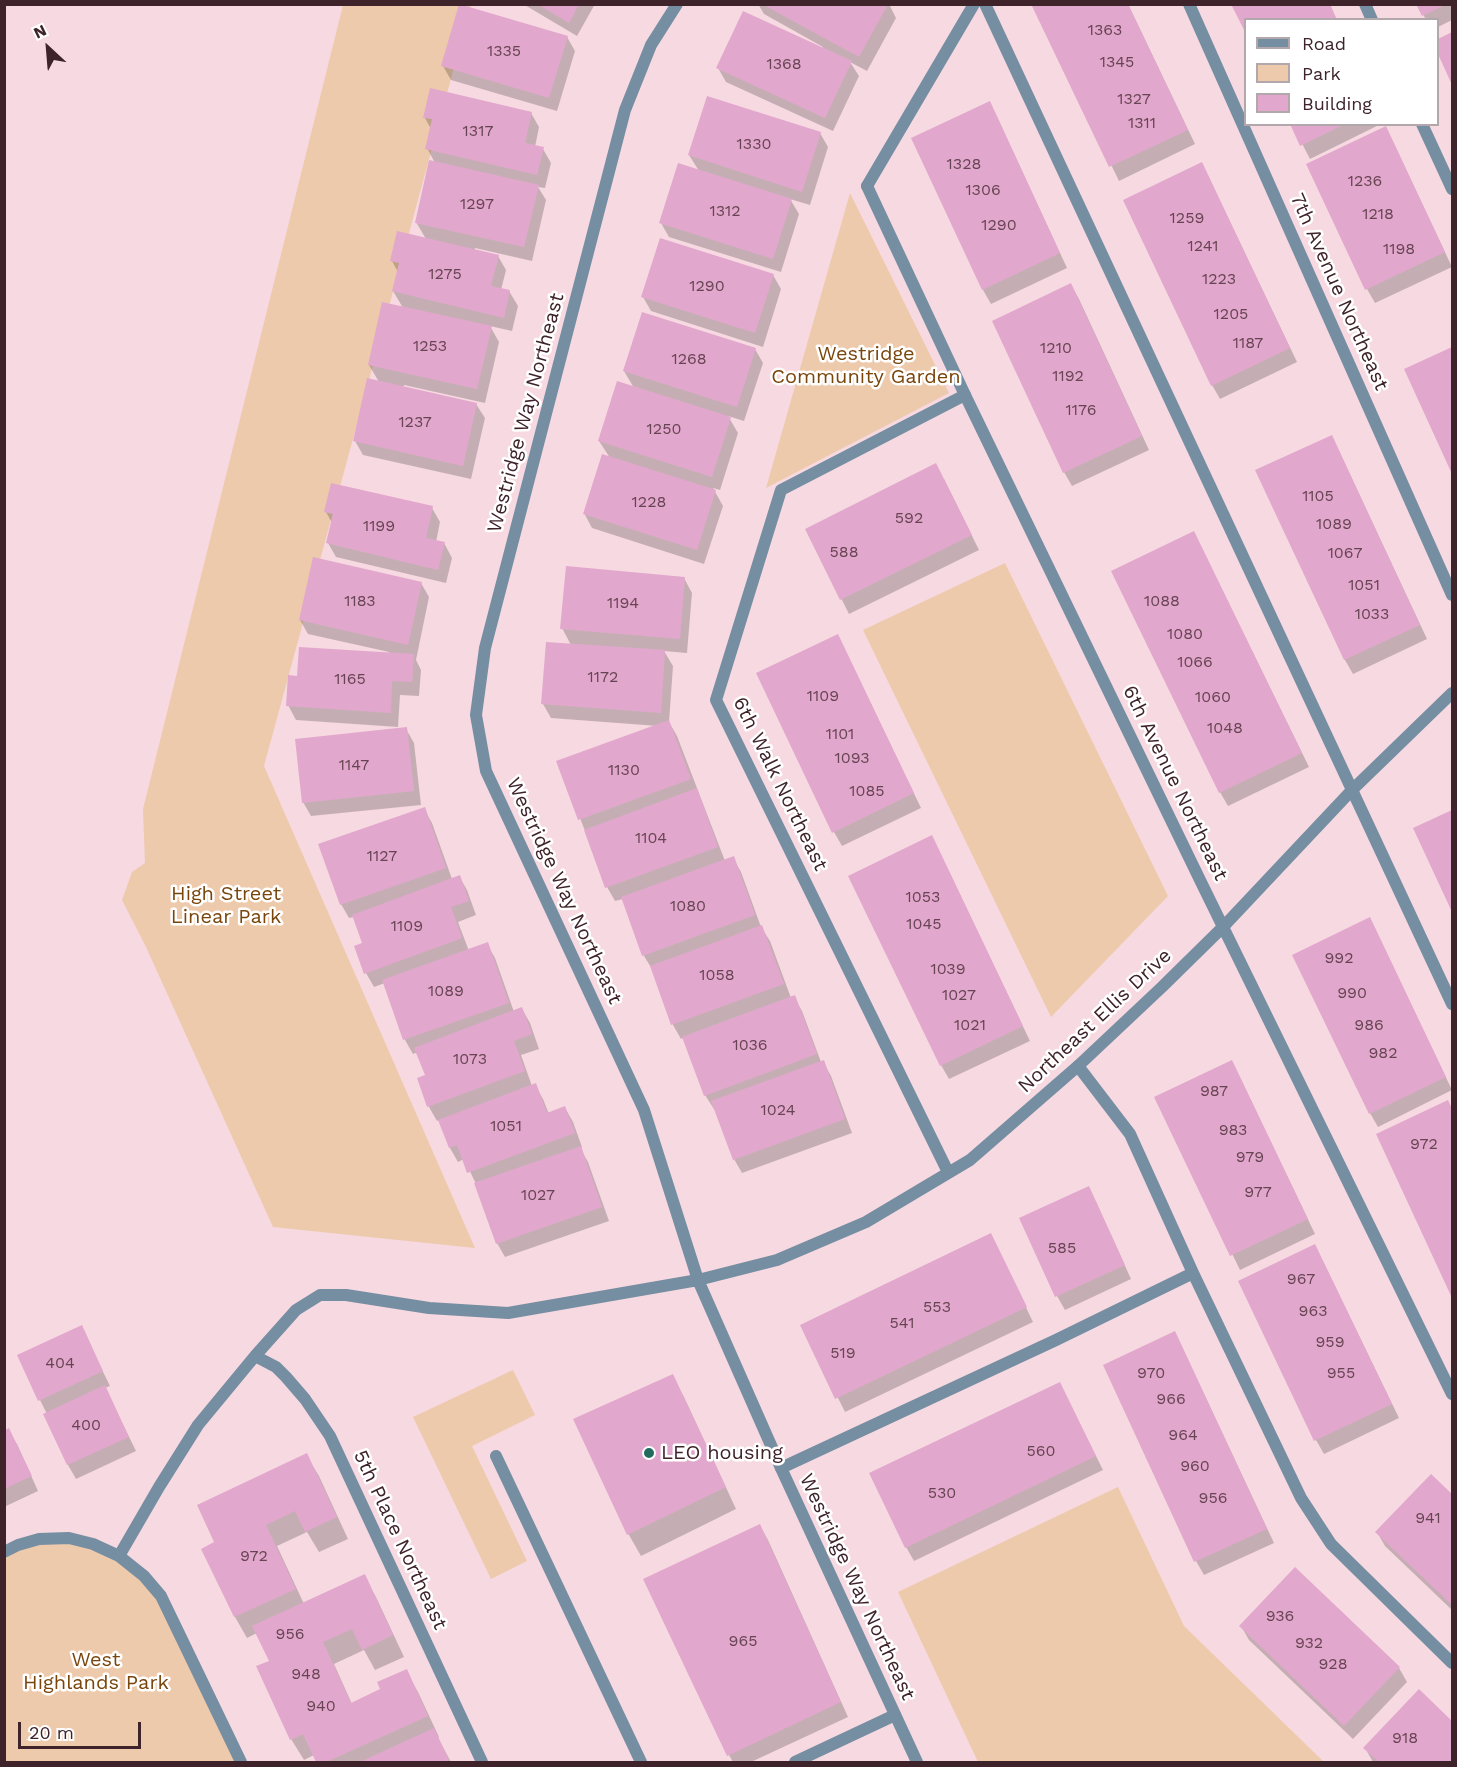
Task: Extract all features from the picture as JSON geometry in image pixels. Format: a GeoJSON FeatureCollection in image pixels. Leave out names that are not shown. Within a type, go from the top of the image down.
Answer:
{"type":"FeatureCollection","features":[{"type":"Feature","properties":{"kind":"street","name":"Westridge Way Northeast"},"geometry":{"type":"LineString","coordinates":[[677,4],[651,45],[625,110],[485,648],[476,715],[486,771],[644,1110],[698,1280],[781,1468],[917,1762]]}},
{"type":"Feature","properties":{"kind":"street","name":"6th Avenue Northeast"},"geometry":{"type":"LineString","coordinates":[[975,4],[867,186],[965,395],[1452,1394]]}},
{"type":"Feature","properties":{"kind":"street"},"geometry":{"type":"LineString","coordinates":[[985,4],[1452,1004]]}},
{"type":"Feature","properties":{"kind":"street","name":"7th Avenue Northeast"},"geometry":{"type":"LineString","coordinates":[[1189,4],[1452,595]]}},
{"type":"Feature","properties":{"kind":"street"},"geometry":{"type":"LineString","coordinates":[[1365,4],[1371,18]]}},
{"type":"Feature","properties":{"kind":"street"},"geometry":{"type":"LineString","coordinates":[[1423,126],[1452,189]]}},
{"type":"Feature","properties":{"kind":"street","name":"6th Walk Northeast"},"geometry":{"type":"LineString","coordinates":[[948,1172],[716,700],[781,490],[965,395]]}},
{"type":"Feature","properties":{"kind":"street","name":"Northeast Ellis Drive"},"geometry":{"type":"LineString","coordinates":[[255,1356],[296,1310],[320,1295],[346,1295],[429,1308],[508,1313],[698,1280],[777,1260],[866,1222],[970,1160],[1078,1066],[1223,927],[1352,790],[1452,693]]}},
{"type":"Feature","properties":{"kind":"street"},"geometry":{"type":"LineString","coordinates":[[1078,1066],[1130,1134],[1302,1498],[1331,1544],[1452,1663]]}},
{"type":"Feature","properties":{"kind":"street"},"geometry":{"type":"LineString","coordinates":[[781,1468],[1194,1273]]}},
{"type":"Feature","properties":{"kind":"street"},"geometry":{"type":"LineString","coordinates":[[119,1556],[198,1425],[255,1356]]}},
{"type":"Feature","properties":{"kind":"street","name":"5th Place Northeast"},"geometry":{"type":"LineString","coordinates":[[255,1356],[276,1367],[286,1377],[305,1399],[330,1436],[482,1762]]}},
{"type":"Feature","properties":{"kind":"street"},"geometry":{"type":"LineString","coordinates":[[496,1456],[641,1762]]}},
{"type":"Feature","properties":{"kind":"street"},"geometry":{"type":"LineString","coordinates":[[4,1551],[39,1539],[69,1538],[93,1544],[119,1556],[144,1576],[161,1596],[242,1762]]}},
{"type":"Feature","properties":{"kind":"street"},"geometry":{"type":"LineString","coordinates":[[795,1762],[895,1715]]}},
{"type":"Feature","properties":{"kind":"green space","name":"High Street Linear Park"},"geometry":{"type":"Polygon","coordinates":[[[343,5],[471,5],[264,766],[475,1248],[273,1227],[146,947],[122,900],[132,872],[145,863],[143,809],[343,5]]]}},
{"type":"Feature","properties":{"kind":"green space","name":"Westridge Community Garden"},"geometry":{"type":"Polygon","coordinates":[[[850,193],[949,393],[766,488],[850,193]]]}},
{"type":"Feature","properties":{"kind":"green space"},"geometry":{"type":"Polygon","coordinates":[[[1005,563],[1168,896],[1051,1017],[863,630],[1005,563]]]}},
{"type":"Feature","properties":{"kind":"green space"},"geometry":{"type":"Polygon","coordinates":[[[513,1370],[535,1415],[472,1446],[527,1561],[491,1579],[413,1417],[513,1370]]]}},
{"type":"Feature","properties":{"kind":"green space"},"geometry":{"type":"Polygon","coordinates":[[[1118,1487],[1184,1626],[1324,1762],[978,1762],[898,1592],[1118,1487]]]}},
{"type":"Feature","properties":{"kind":"green space","name":"West Highlands Park"},"geometry":{"type":"Polygon","coordinates":[[[39,1539],[93,1544],[144,1576],[241,1762],[5,1762],[4,1552],[39,1539]]]}},
{"type":"Feature","properties":{"kind":"building"},"geometry":{"type":"Polygon","coordinates":[[[459,4],[568,36],[549,98],[441,66],[459,4]]]}},
{"type":"Feature","properties":{"kind":"building"},"geometry":{"type":"Polygon","coordinates":[[[537,4],[579,4],[569,23],[537,4]]]}},
{"type":"Feature","properties":{"kind":"building"},"geometry":{"type":"Polygon","coordinates":[[[762,4],[888,4],[859,57],[762,4]]]}},
{"type":"Feature","properties":{"kind":"building"},"geometry":{"type":"Polygon","coordinates":[[[1031,4],[1128,4],[1188,130],[1109,167],[1031,4]]]}},
{"type":"Feature","properties":{"kind":"building"},"geometry":{"type":"Polygon","coordinates":[[[1231,4],[1330,4],[1336,18],[1244,18],[1244,30],[1231,4]]]}},
{"type":"Feature","properties":{"kind":"building"},"geometry":{"type":"Polygon","coordinates":[[[1416,4],[1447,4],[1422,16],[1416,4]]]}},
{"type":"Feature","properties":{"kind":"building"},"geometry":{"type":"Polygon","coordinates":[[[743,11],[852,61],[825,118],[716,68],[743,11]]]}},
{"type":"Feature","properties":{"kind":"building"},"geometry":{"type":"Polygon","coordinates":[[[1452,32],[1452,85],[1439,56],[1439,38],[1452,32]]]}},
{"type":"Feature","properties":{"kind":"building"},"geometry":{"type":"Polygon","coordinates":[[[430,88],[532,112],[525,143],[544,147],[537,175],[425,149],[432,119],[423,118],[430,88]]]}},
{"type":"Feature","properties":{"kind":"building"},"geometry":{"type":"Polygon","coordinates":[[[707,96],[821,132],[802,192],[688,155],[707,96]]]}},
{"type":"Feature","properties":{"kind":"building"},"geometry":{"type":"Polygon","coordinates":[[[990,101],[1060,253],[982,290],[911,138],[990,101]]]}},
{"type":"Feature","properties":{"kind":"building"},"geometry":{"type":"Polygon","coordinates":[[[1291,126],[1341,126],[1300,146],[1291,126]]]}},
{"type":"Feature","properties":{"kind":"building"},"geometry":{"type":"Polygon","coordinates":[[[1386,126],[1445,252],[1365,290],[1306,164],[1386,126]]]}},
{"type":"Feature","properties":{"kind":"building"},"geometry":{"type":"Polygon","coordinates":[[[429,160],[539,185],[524,247],[415,223],[429,160]]]}},
{"type":"Feature","properties":{"kind":"building"},"geometry":{"type":"Polygon","coordinates":[[[1202,162],[1290,348],[1211,386],[1123,200],[1202,162]]]}},
{"type":"Feature","properties":{"kind":"building"},"geometry":{"type":"Polygon","coordinates":[[[678,163],[792,199],[773,259],[659,223],[678,163]]]}},
{"type":"Feature","properties":{"kind":"building"},"geometry":{"type":"Polygon","coordinates":[[[397,231],[499,255],[491,286],[510,290],[504,318],[392,291],[399,263],[390,261],[397,231]]]}},
{"type":"Feature","properties":{"kind":"building"},"geometry":{"type":"Polygon","coordinates":[[[660,238],[774,274],[755,333],[641,297],[660,238]]]}},
{"type":"Feature","properties":{"kind":"building"},"geometry":{"type":"Polygon","coordinates":[[[1071,283],[1142,436],[1063,473],[992,321],[1071,283]]]}},
{"type":"Feature","properties":{"kind":"building"},"geometry":{"type":"Polygon","coordinates":[[[382,302],[492,326],[477,389],[368,365],[382,302]]]}},
{"type":"Feature","properties":{"kind":"building"},"geometry":{"type":"Polygon","coordinates":[[[642,312],[756,348],[737,407],[623,371],[642,312]]]}},
{"type":"Feature","properties":{"kind":"building"},"geometry":{"type":"Polygon","coordinates":[[[1452,347],[1452,474],[1404,369],[1452,347]]]}},
{"type":"Feature","properties":{"kind":"building"},"geometry":{"type":"Polygon","coordinates":[[[367,378],[477,403],[463,466],[353,441],[367,378]]]}},
{"type":"Feature","properties":{"kind":"building"},"geometry":{"type":"Polygon","coordinates":[[[617,381],[731,417],[712,477],[598,441],[617,381]]]}},
{"type":"Feature","properties":{"kind":"building"},"geometry":{"type":"Polygon","coordinates":[[[1332,435],[1420,625],[1344,660],[1255,470],[1332,435]]]}},
{"type":"Feature","properties":{"kind":"building"},"geometry":{"type":"Polygon","coordinates":[[[602,454],[716,490],[697,550],[583,514],[602,454]]]}},
{"type":"Feature","properties":{"kind":"building"},"geometry":{"type":"Polygon","coordinates":[[[936,463],[972,535],[840,600],[805,529],[936,463]]]}},
{"type":"Feature","properties":{"kind":"building"},"geometry":{"type":"Polygon","coordinates":[[[331,483],[433,506],[426,538],[445,542],[438,570],[326,543],[333,514],[324,512],[331,483]]]}},
{"type":"Feature","properties":{"kind":"building"},"geometry":{"type":"Polygon","coordinates":[[[1194,531],[1302,753],[1219,793],[1111,571],[1194,531]]]}},
{"type":"Feature","properties":{"kind":"building"},"geometry":{"type":"Polygon","coordinates":[[[313,557],[422,582],[408,645],[299,620],[313,557]]]}},
{"type":"Feature","properties":{"kind":"building"},"geometry":{"type":"Polygon","coordinates":[[[566,566],[685,577],[680,639],[560,629],[566,566]]]}},
{"type":"Feature","properties":{"kind":"building"},"geometry":{"type":"Polygon","coordinates":[[[838,634],[914,793],[832,833],[756,673],[838,634]]]}},
{"type":"Feature","properties":{"kind":"building"},"geometry":{"type":"Polygon","coordinates":[[[546,642],[665,650],[661,713],[541,704],[546,642]]]}},
{"type":"Feature","properties":{"kind":"building"},"geometry":{"type":"Polygon","coordinates":[[[299,647],[414,654],[412,682],[392,681],[391,713],[286,706],[288,675],[297,676],[299,647]]]}},
{"type":"Feature","properties":{"kind":"building"},"geometry":{"type":"Polygon","coordinates":[[[669,720],[691,779],[578,820],[556,761],[669,720]]]}},
{"type":"Feature","properties":{"kind":"building"},"geometry":{"type":"Polygon","coordinates":[[[407,727],[414,791],[302,803],[295,739],[407,727]]]}},
{"type":"Feature","properties":{"kind":"building"},"geometry":{"type":"Polygon","coordinates":[[[697,788],[718,847],[605,888],[584,830],[697,788]]]}},
{"type":"Feature","properties":{"kind":"building"},"geometry":{"type":"Polygon","coordinates":[[[425,807],[446,868],[340,905],[318,844],[425,807]]]}},
{"type":"Feature","properties":{"kind":"building"},"geometry":{"type":"Polygon","coordinates":[[[1452,810],[1452,912],[1413,828],[1452,810]]]}},
{"type":"Feature","properties":{"kind":"building"},"geometry":{"type":"Polygon","coordinates":[[[932,835],[1023,1026],[940,1066],[848,876],[932,835]]]}},
{"type":"Feature","properties":{"kind":"building"},"geometry":{"type":"Polygon","coordinates":[[[734,856],[755,915],[642,956],[621,897],[734,856]]]}},
{"type":"Feature","properties":{"kind":"building"},"geometry":{"type":"Polygon","coordinates":[[[460,875],[469,901],[451,907],[462,938],[364,974],[354,946],[362,943],[352,915],[460,875]]]}},
{"type":"Feature","properties":{"kind":"building"},"geometry":{"type":"Polygon","coordinates":[[[1370,917],[1446,1077],[1369,1114],[1292,955],[1370,917]]]}},
{"type":"Feature","properties":{"kind":"building"},"geometry":{"type":"Polygon","coordinates":[[[762,925],[784,984],[671,1025],[650,966],[762,925]]]}},
{"type":"Feature","properties":{"kind":"building"},"geometry":{"type":"Polygon","coordinates":[[[488,942],[509,1003],[403,1040],[382,980],[488,942]]]}},
{"type":"Feature","properties":{"kind":"building"},"geometry":{"type":"Polygon","coordinates":[[[795,995],[817,1054],[704,1096],[682,1037],[795,995]]]}},
{"type":"Feature","properties":{"kind":"building"},"geometry":{"type":"Polygon","coordinates":[[[522,1007],[532,1034],[514,1041],[525,1071],[427,1107],[417,1078],[425,1075],[414,1048],[522,1007]]]}},
{"type":"Feature","properties":{"kind":"building"},"geometry":{"type":"Polygon","coordinates":[[[824,1060],[845,1119],[733,1160],[711,1101],[824,1060]]]}},
{"type":"Feature","properties":{"kind":"building"},"geometry":{"type":"Polygon","coordinates":[[[1232,1060],[1308,1219],[1230,1256],[1154,1097],[1232,1060]]]}},
{"type":"Feature","properties":{"kind":"building"},"geometry":{"type":"Polygon","coordinates":[[[536,1083],[547,1113],[565,1106],[575,1133],[467,1173],[457,1145],[449,1148],[438,1120],[536,1083]]]}},
{"type":"Feature","properties":{"kind":"building"},"geometry":{"type":"Polygon","coordinates":[[[1448,1100],[1452,1109],[1452,1298],[1376,1134],[1448,1100]]]}},
{"type":"Feature","properties":{"kind":"building"},"geometry":{"type":"Polygon","coordinates":[[[581,1146],[602,1207],[496,1244],[474,1183],[581,1146]]]}},
{"type":"Feature","properties":{"kind":"building"},"geometry":{"type":"Polygon","coordinates":[[[1089,1186],[1125,1265],[1055,1297],[1019,1218],[1089,1186]]]}},
{"type":"Feature","properties":{"kind":"building"},"geometry":{"type":"Polygon","coordinates":[[[991,1233],[1027,1307],[835,1399],[800,1325],[991,1233]]]}},
{"type":"Feature","properties":{"kind":"building"},"geometry":{"type":"Polygon","coordinates":[[[1315,1244],[1392,1404],[1314,1441],[1238,1281],[1315,1244]]]}},
{"type":"Feature","properties":{"kind":"building"},"geometry":{"type":"Polygon","coordinates":[[[82,1325],[103,1371],[38,1401],[17,1355],[82,1325]]]}},
{"type":"Feature","properties":{"kind":"building"},"geometry":{"type":"Polygon","coordinates":[[[1175,1331],[1267,1529],[1194,1562],[1103,1365],[1175,1331]]]}},
{"type":"Feature","properties":{"kind":"building","name":"LEO housing"},"geometry":{"type":"Polygon","coordinates":[[[673,1374],[726,1487],[627,1535],[573,1419],[673,1374]]]}},
{"type":"Feature","properties":{"kind":"building"},"geometry":{"type":"Polygon","coordinates":[[[1060,1382],[1096,1456],[905,1548],[869,1473],[1060,1382]]]}},
{"type":"Feature","properties":{"kind":"building"},"geometry":{"type":"Polygon","coordinates":[[[105,1385],[129,1437],[67,1465],[43,1414],[105,1385]]]}},
{"type":"Feature","properties":{"kind":"building"},"geometry":{"type":"Polygon","coordinates":[[[9,1428],[32,1476],[4,1489],[4,1431],[9,1428]]]}},
{"type":"Feature","properties":{"kind":"building"},"geometry":{"type":"Polygon","coordinates":[[[307,1453],[337,1517],[305,1532],[295,1511],[266,1525],[296,1589],[234,1617],[201,1549],[214,1542],[197,1505],[307,1453]]]}},
{"type":"Feature","properties":{"kind":"building"},"geometry":{"type":"Polygon","coordinates":[[[1431,1474],[1452,1494],[1452,1605],[1375,1532],[1431,1474]]]}},
{"type":"Feature","properties":{"kind":"building"},"geometry":{"type":"Polygon","coordinates":[[[760,1524],[841,1702],[727,1756],[643,1579],[760,1524]]]}},
{"type":"Feature","properties":{"kind":"building"},"geometry":{"type":"Polygon","coordinates":[[[1295,1567],[1400,1667],[1344,1726],[1239,1626],[1295,1567]]]}},
{"type":"Feature","properties":{"kind":"building"},"geometry":{"type":"Polygon","coordinates":[[[365,1574],[393,1635],[362,1650],[352,1629],[323,1642],[351,1703],[380,1689],[377,1682],[407,1669],[428,1716],[326,1762],[316,1762],[303,1734],[290,1740],[256,1666],[269,1661],[252,1626],[365,1574]]]}},
{"type":"Feature","properties":{"kind":"building"},"geometry":{"type":"Polygon","coordinates":[[[1419,1689],[1452,1721],[1452,1762],[1379,1762],[1363,1748],[1419,1689]]]}},
{"type":"Feature","properties":{"kind":"building"},"geometry":{"type":"Polygon","coordinates":[[[434,1728],[450,1762],[360,1762],[434,1728]]]}},
{"type":"Feature","properties":{"kind":"place","name":"LEO housing"},"geometry":{"type":"Point","coordinates":[649,1453]}}]}
